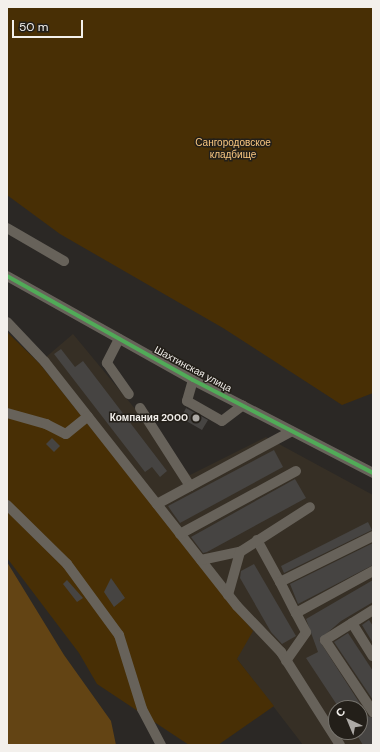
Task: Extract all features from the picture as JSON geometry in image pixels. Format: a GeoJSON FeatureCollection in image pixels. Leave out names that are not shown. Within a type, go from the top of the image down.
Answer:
{"type":"FeatureCollection","features":[{"type":"Feature","properties":{"kind":"street"},"geometry":{"type":"LineString","coordinates":[[7,228],[64,261]]}},
{"type":"Feature","properties":{"kind":"street","name":"Шахтинская улица"},"geometry":{"type":"LineString","coordinates":[[7,276],[193,380],[292,432],[372,469]]}},
{"type":"Feature","properties":{"kind":"street"},"geometry":{"type":"LineString","coordinates":[[7,322],[45,362],[228,595],[286,661],[340,745]]}},
{"type":"Feature","properties":{"kind":"street"},"geometry":{"type":"LineString","coordinates":[[119,339],[107,363],[129,394]]}},
{"type":"Feature","properties":{"kind":"street"},"geometry":{"type":"LineString","coordinates":[[193,380],[187,401],[222,421],[243,405]]}},
{"type":"Feature","properties":{"kind":"street"},"geometry":{"type":"LineString","coordinates":[[140,408],[190,486]]}},
{"type":"Feature","properties":{"kind":"street"},"geometry":{"type":"LineString","coordinates":[[7,413],[46,424],[66,434],[88,416]]}},
{"type":"Feature","properties":{"kind":"street"},"geometry":{"type":"LineString","coordinates":[[157,504],[292,432]]}},
{"type":"Feature","properties":{"kind":"street"},"geometry":{"type":"LineString","coordinates":[[180,534],[296,471]]}},
{"type":"Feature","properties":{"kind":"street"},"geometry":{"type":"LineString","coordinates":[[7,505],[67,564],[110,622],[118,635],[142,709],[162,745]]}},
{"type":"Feature","properties":{"kind":"street"},"geometry":{"type":"LineString","coordinates":[[201,560],[240,552],[310,507]]}},
{"type":"Feature","properties":{"kind":"street"},"geometry":{"type":"LineString","coordinates":[[280,582],[373,536]]}},
{"type":"Feature","properties":{"kind":"street"},"geometry":{"type":"LineString","coordinates":[[257,540],[306,632],[286,661]]}},
{"type":"Feature","properties":{"kind":"street"},"geometry":{"type":"LineString","coordinates":[[228,595],[240,552]]}},
{"type":"Feature","properties":{"kind":"street"},"geometry":{"type":"LineString","coordinates":[[296,613],[373,572]]}},
{"type":"Feature","properties":{"kind":"street"},"geometry":{"type":"LineString","coordinates":[[373,610],[325,640],[373,712]]}},
{"type":"Feature","properties":{"kind":"street"},"geometry":{"type":"LineString","coordinates":[[352,623],[373,656]]}},
{"type":"Feature","properties":{"kind":"shaded area"},"geometry":{"type":"Polygon","coordinates":[[[73,334],[190,475],[266,437],[373,495],[373,745],[303,745],[237,659],[39,363],[73,334]]]}},
{"type":"Feature","properties":{"kind":"shaded area"},"geometry":{"type":"Polygon","coordinates":[[[7,562],[64,655],[111,721],[116,745],[7,745],[7,562]]]}},
{"type":"Feature","properties":{"kind":"green space","name":"Сангородовское кладбище"},"geometry":{"type":"Polygon","coordinates":[[[7,7],[373,7],[373,393],[342,405],[223,328],[60,234],[7,195],[7,7]]]}},
{"type":"Feature","properties":{"kind":"green space"},"geometry":{"type":"Polygon","coordinates":[[[7,332],[39,363],[253,631],[237,659],[274,706],[218,745],[189,745],[97,684],[79,653],[7,558],[7,332]]]}},
{"type":"Feature","properties":{"kind":"building"},"geometry":{"type":"Polygon","coordinates":[[[61,349],[75,367],[83,361],[167,471],[160,477],[152,467],[145,472],[54,354],[61,349]]]}},
{"type":"Feature","properties":{"kind":"building"},"geometry":{"type":"Polygon","coordinates":[[[186,408],[208,420],[202,430],[181,418],[186,408]]]}},
{"type":"Feature","properties":{"kind":"building"},"geometry":{"type":"Polygon","coordinates":[[[52,438],[60,446],[54,452],[46,444],[52,438]]]}},
{"type":"Feature","properties":{"kind":"building"},"geometry":{"type":"Polygon","coordinates":[[[274,450],[283,467],[180,523],[168,506],[274,450]]]}},
{"type":"Feature","properties":{"kind":"building"},"geometry":{"type":"Polygon","coordinates":[[[295,479],[306,498],[207,552],[203,553],[191,537],[295,479]]]}},
{"type":"Feature","properties":{"kind":"building"},"geometry":{"type":"Polygon","coordinates":[[[368,522],[372,530],[284,573],[281,566],[368,522]]]}},
{"type":"Feature","properties":{"kind":"building"},"geometry":{"type":"Polygon","coordinates":[[[373,543],[373,565],[298,604],[290,584],[373,543]]]}},
{"type":"Feature","properties":{"kind":"building"},"geometry":{"type":"Polygon","coordinates":[[[254,564],[296,636],[282,644],[271,632],[240,578],[241,571],[254,564]]]}},
{"type":"Feature","properties":{"kind":"building"},"geometry":{"type":"Polygon","coordinates":[[[111,578],[125,598],[114,607],[104,592],[111,578]]]}},
{"type":"Feature","properties":{"kind":"building"},"geometry":{"type":"Polygon","coordinates":[[[67,580],[83,598],[77,602],[63,584],[67,580]]]}},
{"type":"Feature","properties":{"kind":"building"},"geometry":{"type":"Polygon","coordinates":[[[373,580],[373,602],[341,621],[319,640],[358,700],[334,700],[306,658],[318,652],[306,619],[373,580]]]}},
{"type":"Feature","properties":{"kind":"building"},"geometry":{"type":"Polygon","coordinates":[[[369,620],[373,626],[373,643],[362,625],[369,620]]]}},
{"type":"Feature","properties":{"kind":"building"},"geometry":{"type":"Polygon","coordinates":[[[348,633],[373,671],[373,700],[334,642],[348,633]]]}},
{"type":"Feature","properties":{"kind":"building"},"geometry":{"type":"Polygon","coordinates":[[[368,716],[373,718],[373,745],[363,745],[360,740],[368,740],[368,716]]]}},
{"type":"Feature","properties":{"kind":"cycle path"},"geometry":{"type":"LineString","coordinates":[[7,276],[193,380],[373,473]]}},
{"type":"Feature","properties":{"kind":"place","name":"Компания 2000"},"geometry":{"type":"Point","coordinates":[196,418]}}]}
